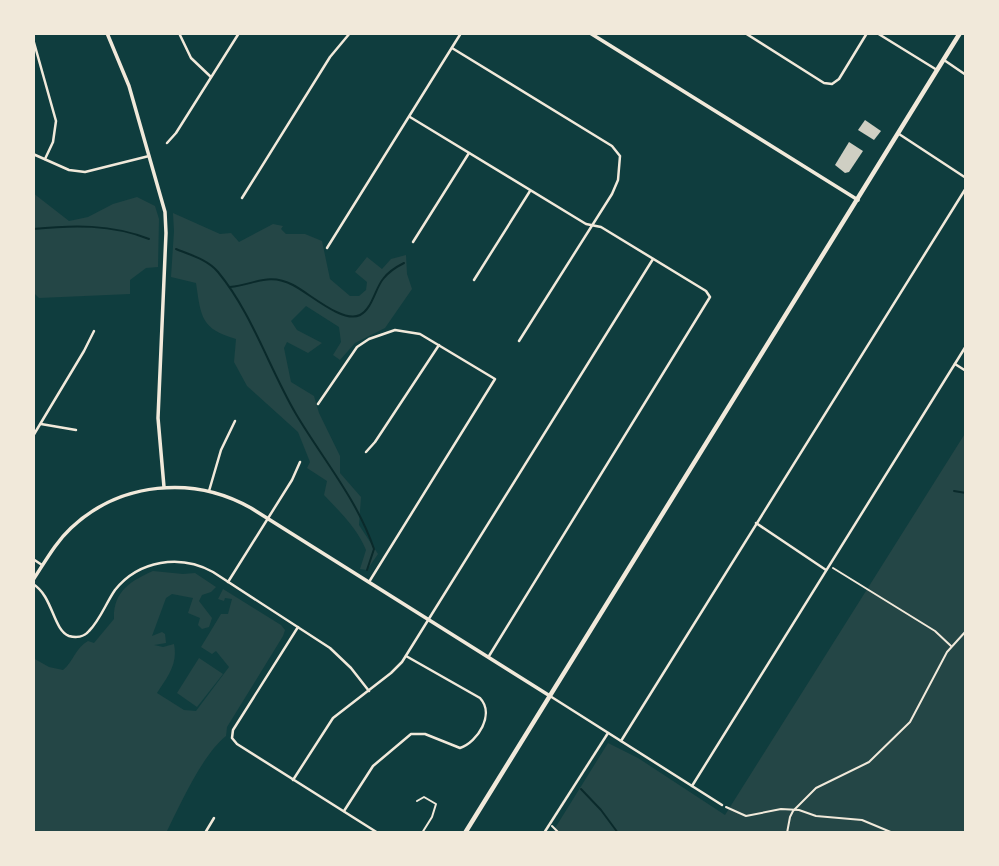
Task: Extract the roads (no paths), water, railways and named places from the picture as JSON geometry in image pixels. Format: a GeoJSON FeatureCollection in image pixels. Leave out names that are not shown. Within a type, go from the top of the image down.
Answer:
{"type":"FeatureCollection","features":[{"type":"Feature","properties":{"kind":"main road"},"geometry":{"type":"LineString","coordinates":[[465,833],[960,33]]}},
{"type":"Feature","properties":{"kind":"street"},"geometry":{"type":"LineString","coordinates":[[107,33],[129,86],[164,207],[166,226],[158,418],[164,487]]}},
{"type":"Feature","properties":{"kind":"street"},"geometry":{"type":"LineString","coordinates":[[179,33],[194,63],[211,77]]}},
{"type":"Feature","properties":{"kind":"street"},"geometry":{"type":"LineString","coordinates":[[167,143],[176,134],[239,33]]}},
{"type":"Feature","properties":{"kind":"street"},"geometry":{"type":"LineString","coordinates":[[242,198],[330,57],[350,33]]}},
{"type":"Feature","properties":{"kind":"street"},"geometry":{"type":"LineString","coordinates":[[327,248],[461,33]]}},
{"type":"Feature","properties":{"kind":"street"},"geometry":{"type":"LineString","coordinates":[[590,33],[859,200]]}},
{"type":"Feature","properties":{"kind":"street"},"geometry":{"type":"LineString","coordinates":[[745,33],[819,80],[832,85],[839,79],[867,33]]}},
{"type":"Feature","properties":{"kind":"street"},"geometry":{"type":"LineString","coordinates":[[877,33],[937,71]]}},
{"type":"Feature","properties":{"kind":"street"},"geometry":{"type":"LineString","coordinates":[[33,39],[56,121],[45,159]]}},
{"type":"Feature","properties":{"kind":"street"},"geometry":{"type":"LineString","coordinates":[[452,48],[619,153],[621,163],[616,185],[519,341]]}},
{"type":"Feature","properties":{"kind":"street"},"geometry":{"type":"LineString","coordinates":[[944,61],[966,75]]}},
{"type":"Feature","properties":{"kind":"street"},"geometry":{"type":"LineString","coordinates":[[410,117],[530,191],[586,223],[601,227],[709,295],[709,301],[488,657]]}},
{"type":"Feature","properties":{"kind":"street"},"geometry":{"type":"LineString","coordinates":[[899,134],[966,178]]}},
{"type":"Feature","properties":{"kind":"street"},"geometry":{"type":"LineString","coordinates":[[33,153],[69,170],[85,172],[149,156]]}},
{"type":"Feature","properties":{"kind":"street"},"geometry":{"type":"LineString","coordinates":[[413,242],[470,153]]}},
{"type":"Feature","properties":{"kind":"street"},"geometry":{"type":"LineString","coordinates":[[621,741],[966,188]]}},
{"type":"Feature","properties":{"kind":"street"},"geometry":{"type":"LineString","coordinates":[[474,280],[530,191]]}},
{"type":"Feature","properties":{"kind":"street"},"geometry":{"type":"LineString","coordinates":[[293,779],[333,718],[395,670],[406,656],[653,259]]}},
{"type":"Feature","properties":{"kind":"street"},"geometry":{"type":"LineString","coordinates":[[318,404],[352,353],[363,342],[401,330],[420,334],[495,379],[369,582]]}},
{"type":"Feature","properties":{"kind":"street"},"geometry":{"type":"LineString","coordinates":[[33,436],[94,331]]}},
{"type":"Feature","properties":{"kind":"street"},"geometry":{"type":"LineString","coordinates":[[366,452],[439,345]]}},
{"type":"Feature","properties":{"kind":"street"},"geometry":{"type":"LineString","coordinates":[[692,786],[966,345]]}},
{"type":"Feature","properties":{"kind":"street"},"geometry":{"type":"LineString","coordinates":[[954,364],[966,371]]}},
{"type":"Feature","properties":{"kind":"street"},"geometry":{"type":"LineString","coordinates":[[209,491],[235,421]]}},
{"type":"Feature","properties":{"kind":"street"},"geometry":{"type":"LineString","coordinates":[[41,424],[76,430]]}},
{"type":"Feature","properties":{"kind":"street"},"geometry":{"type":"LineString","coordinates":[[228,582],[292,480],[300,461]]}},
{"type":"Feature","properties":{"kind":"street"},"geometry":{"type":"LineString","coordinates":[[369,691],[341,657],[228,582],[205,568],[190,563],[166,562],[151,565],[125,580],[89,631],[79,637],[63,632],[45,594],[33,582],[67,533],[98,508],[125,495],[164,487],[209,491],[240,502],[268,519],[722,805]]}},
{"type":"Feature","properties":{"kind":"street"},"geometry":{"type":"LineString","coordinates":[[756,523],[826,570]]}},
{"type":"Feature","properties":{"kind":"street"},"geometry":{"type":"LineString","coordinates":[[33,559],[43,565]]}},
{"type":"Feature","properties":{"kind":"street"},"geometry":{"type":"LineString","coordinates":[[298,627],[233,730],[232,738],[237,744],[378,833]]}},
{"type":"Feature","properties":{"kind":"street"},"geometry":{"type":"LineString","coordinates":[[344,811],[373,766],[411,734],[425,734],[450,746],[460,747],[474,739],[485,720],[487,710],[480,698],[406,656]]}},
{"type":"Feature","properties":{"kind":"street"},"geometry":{"type":"LineString","coordinates":[[544,833],[608,733]]}},
{"type":"Feature","properties":{"kind":"street"},"geometry":{"type":"LineString","coordinates":[[205,833],[214,818]]}},
{"type":"Feature","properties":{"kind":"lane"},"geometry":{"type":"LineString","coordinates":[[416,801],[424,797],[436,804],[422,833]]}},
{"type":"Feature","properties":{"kind":"waterway"},"geometry":{"type":"LineString","coordinates":[[33,229],[92,227],[149,239]]}},
{"type":"Feature","properties":{"kind":"waterway"},"geometry":{"type":"LineString","coordinates":[[176,249],[199,258],[214,268],[241,305],[296,414],[349,496],[367,531],[374,549],[367,570]]}},
{"type":"Feature","properties":{"kind":"waterway"},"geometry":{"type":"LineString","coordinates":[[230,287],[268,279],[284,281],[336,312],[353,317],[364,312],[383,279],[404,263]]}},
{"type":"Feature","properties":{"kind":"waterway"},"geometry":{"type":"LineString","coordinates":[[954,491],[966,493]]}},
{"type":"Feature","properties":{"kind":"waterway"},"geometry":{"type":"LineString","coordinates":[[581,789],[618,833]]}}]}
